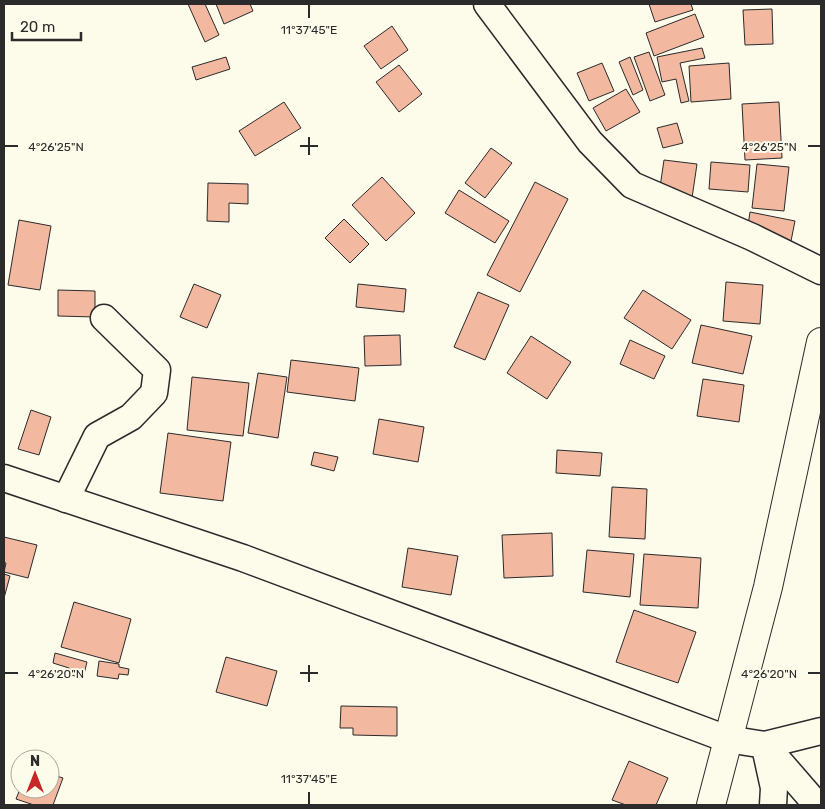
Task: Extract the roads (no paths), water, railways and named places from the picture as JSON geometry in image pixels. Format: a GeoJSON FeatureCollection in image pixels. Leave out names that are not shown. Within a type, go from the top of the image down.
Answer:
{"type":"FeatureCollection","features":[{"type":"Feature","properties":{"kind":"highway"},"geometry":{"type":"LineString","coordinates":[[712,805],[727,739],[768,587],[821,342]]}},
{"type":"Feature","properties":{"kind":"street"},"geometry":{"type":"LineString","coordinates":[[487,4],[590,142],[632,185],[752,237],[821,271]]}},
{"type":"Feature","properties":{"kind":"street"},"geometry":{"type":"LineString","coordinates":[[66,499],[97,436],[131,417],[154,393],[157,370],[104,318]]}},
{"type":"Feature","properties":{"kind":"street"},"geometry":{"type":"LineString","coordinates":[[4,478],[353,598],[458,640],[727,739],[764,745],[821,731]]}},
{"type":"Feature","properties":{"kind":"street"},"geometry":{"type":"LineString","coordinates":[[764,745],[776,799]]}},
{"type":"Feature","properties":{"kind":"street"},"geometry":{"type":"LineString","coordinates":[[764,745],[817,805]]}}]}
